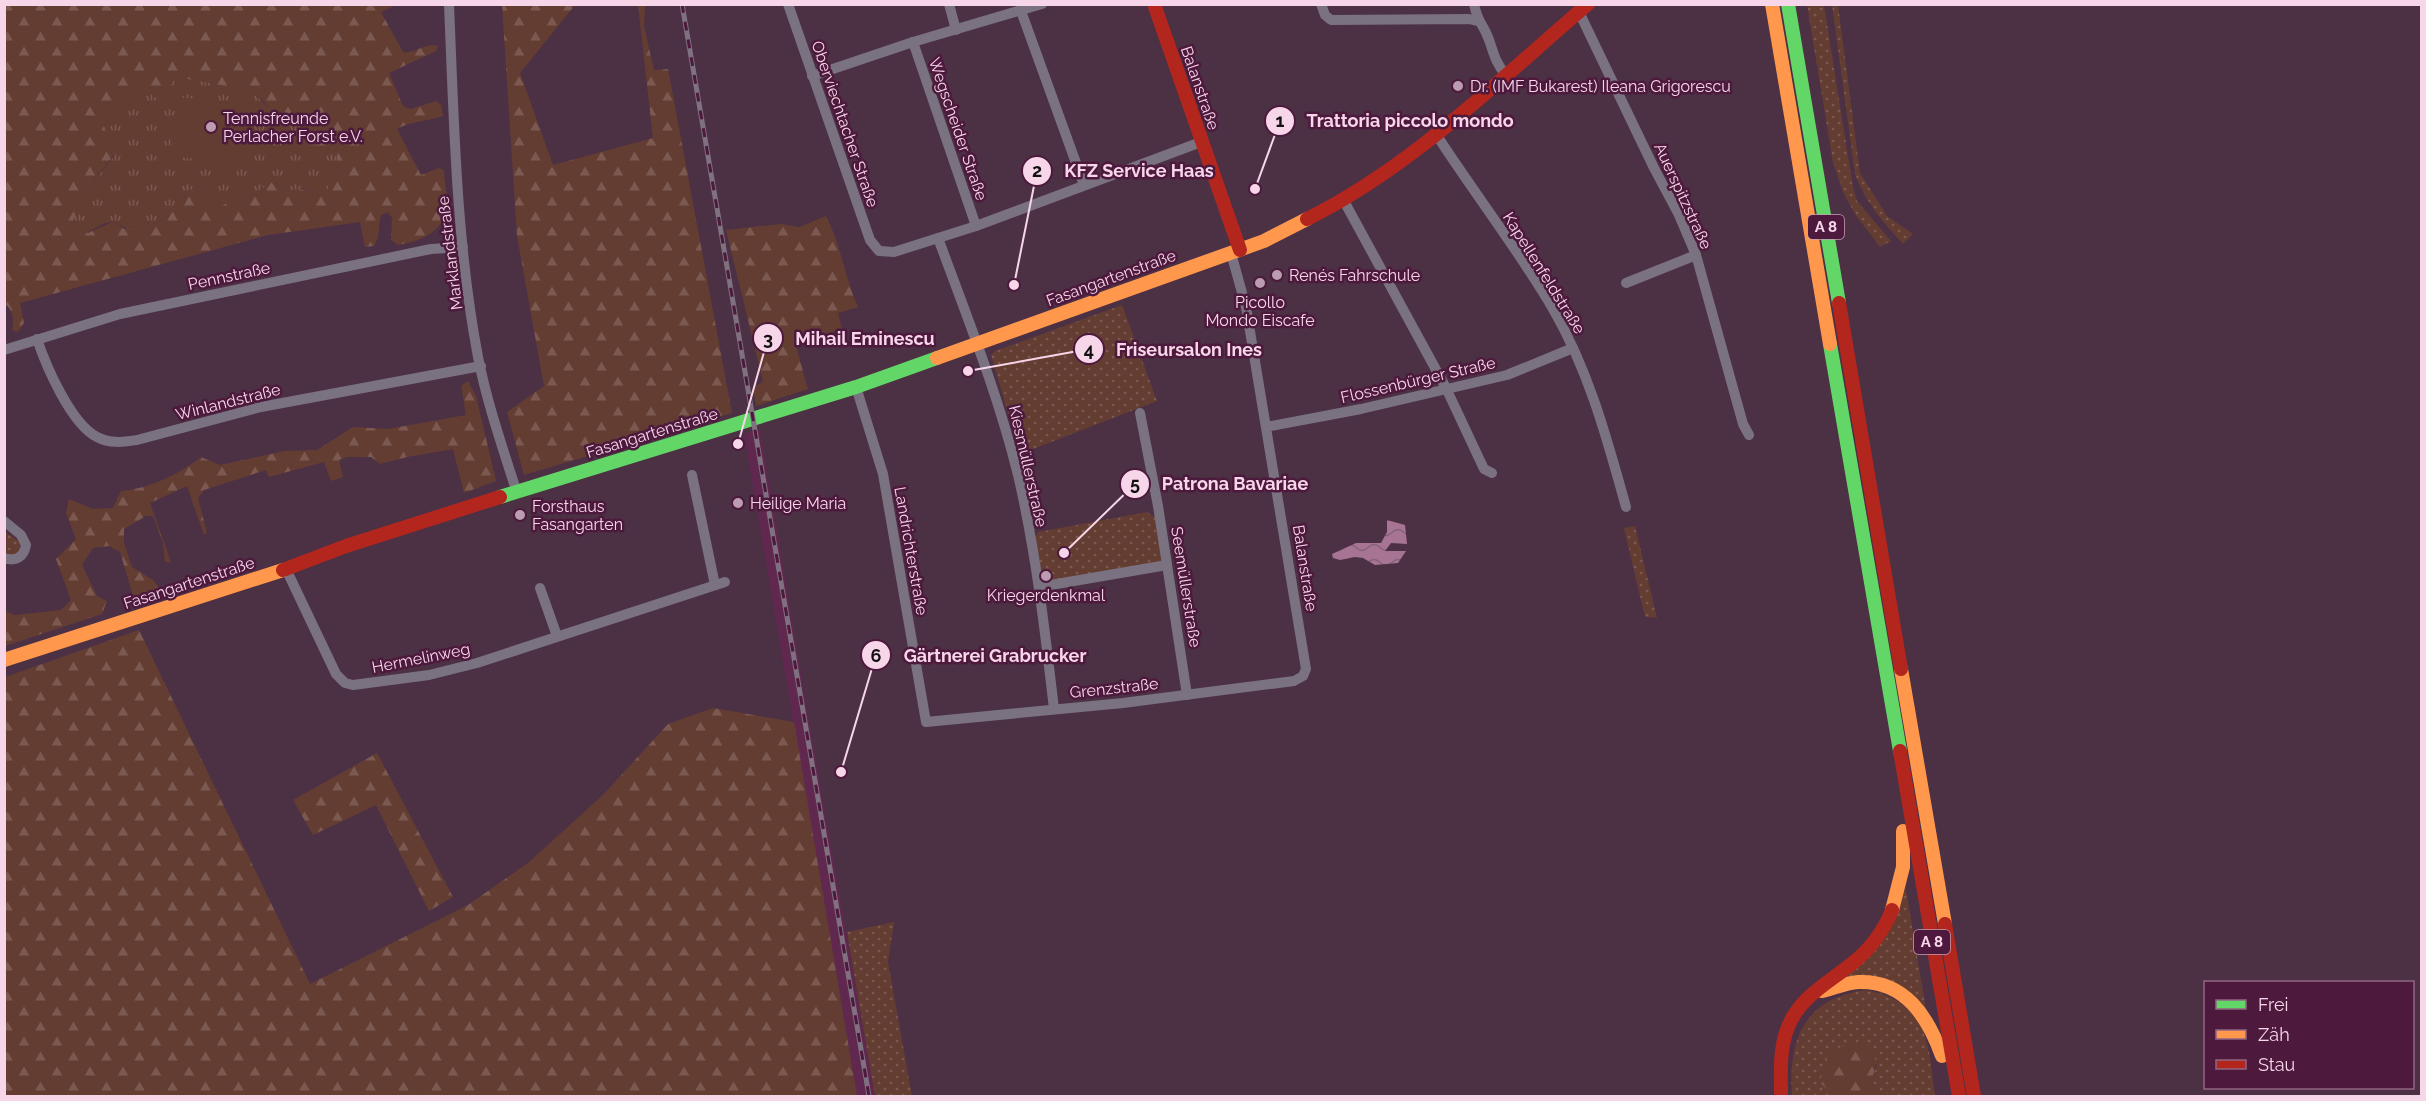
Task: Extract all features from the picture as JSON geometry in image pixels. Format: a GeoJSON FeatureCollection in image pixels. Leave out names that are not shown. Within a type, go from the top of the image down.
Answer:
{"type":"FeatureCollection","features":[{"type":"Feature","properties":{"kind":"main road","name":"Balanstraße"},"geometry":{"type":"LineString","coordinates":[[1154,4],[1236,252]]}},
{"type":"Feature","properties":{"kind":"main road","name":"A 8"},"geometry":{"type":"LineString","coordinates":[[1772,4],[1957,1096]]}},
{"type":"Feature","properties":{"kind":"main road","name":"A 8"},"geometry":{"type":"LineString","coordinates":[[1788,4],[1974,1096]]}},
{"type":"Feature","properties":{"kind":"main road","name":"Fasangartenstraße"},"geometry":{"type":"LineString","coordinates":[[4,660],[286,569],[346,546],[856,387],[1270,238],[1344,201],[1436,134],[1584,8]]}},
{"type":"Feature","properties":{"kind":"main road"},"geometry":{"type":"LineString","coordinates":[[1781,1096],[1781,1059],[1786,1035],[1798,1010],[1867,950],[1889,917],[1903,872],[1904,840],[1900,802],[1906,787]]}},
{"type":"Feature","properties":{"kind":"main road"},"geometry":{"type":"LineString","coordinates":[[1816,992],[1849,983],[1865,982],[1882,984],[1905,995],[1918,1007],[1934,1033],[1957,1096]]}},
{"type":"Feature","properties":{"kind":"street","name":"Marklandstraße"},"geometry":{"type":"LineString","coordinates":[[449,4],[458,198],[463,246],[481,366],[517,493]]}},
{"type":"Feature","properties":{"kind":"street","name":"Oberviechtacher Straße"},"geometry":{"type":"LineString","coordinates":[[788,4],[870,240],[879,251],[894,252],[938,238]]}},
{"type":"Feature","properties":{"kind":"street"},"geometry":{"type":"LineString","coordinates":[[949,4],[956,30]]}},
{"type":"Feature","properties":{"kind":"street"},"geometry":{"type":"LineString","coordinates":[[812,76],[913,42],[1042,4]]}},
{"type":"Feature","properties":{"kind":"street"},"geometry":{"type":"LineString","coordinates":[[1321,4],[1325,15],[1331,20],[1469,19],[1477,21],[1482,26],[1492,55],[1506,75]]}},
{"type":"Feature","properties":{"kind":"street"},"geometry":{"type":"LineString","coordinates":[[1474,4],[1477,21]]}},
{"type":"Feature","properties":{"kind":"street","name":"Auerspitzstraße"},"geometry":{"type":"LineString","coordinates":[[1584,8],[1654,168],[1696,255],[1743,424],[1749,435]]}},
{"type":"Feature","properties":{"kind":"street"},"geometry":{"type":"LineString","coordinates":[[1021,11],[1084,186]]}},
{"type":"Feature","properties":{"kind":"street","name":"Wegscheider Straße"},"geometry":{"type":"LineString","coordinates":[[913,42],[976,226]]}},
{"type":"Feature","properties":{"kind":"street","name":"Kapellenfeldstraße"},"geometry":{"type":"LineString","coordinates":[[1436,134],[1554,310],[1573,348],[1599,412],[1626,507]]}},
{"type":"Feature","properties":{"kind":"street"},"geometry":{"type":"LineString","coordinates":[[938,238],[1201,142]]}},
{"type":"Feature","properties":{"kind":"street"},"geometry":{"type":"LineString","coordinates":[[1344,201],[1446,388],[1485,469],[1492,473]]}},
{"type":"Feature","properties":{"kind":"street","name":"Kiesmüllerstraße"},"geometry":{"type":"LineString","coordinates":[[938,238],[991,379],[1018,478],[1039,587],[1054,709]]}},
{"type":"Feature","properties":{"kind":"street","name":"Pennstraße"},"geometry":{"type":"LineString","coordinates":[[4,350],[131,312],[431,249],[463,246]]}},
{"type":"Feature","properties":{"kind":"street","name":"Balanstraße"},"geometry":{"type":"LineString","coordinates":[[1236,252],[1306,669],[1303,676]]}},
{"type":"Feature","properties":{"kind":"street"},"geometry":{"type":"LineString","coordinates":[[1626,283],[1696,255]]}},
{"type":"Feature","properties":{"kind":"street","name":"Winlandstraße"},"geometry":{"type":"LineString","coordinates":[[37,339],[76,417],[97,437],[121,442],[137,440],[261,407],[481,366]]}},
{"type":"Feature","properties":{"kind":"street","name":"Flossenbürger Straße"},"geometry":{"type":"LineString","coordinates":[[1266,427],[1360,410],[1507,375],[1573,348]]}},
{"type":"Feature","properties":{"kind":"street","name":"Landrichterstraße"},"geometry":{"type":"LineString","coordinates":[[856,387],[883,474],[926,722]]}},
{"type":"Feature","properties":{"kind":"street","name":"Seemüllerstraße"},"geometry":{"type":"LineString","coordinates":[[1140,413],[1167,564],[1187,695]]}},
{"type":"Feature","properties":{"kind":"street","name":"Hermelinweg"},"geometry":{"type":"LineString","coordinates":[[286,569],[336,674],[345,683],[362,685],[429,675],[477,663],[720,583],[692,475]]}},
{"type":"Feature","properties":{"kind":"street"},"geometry":{"type":"LineString","coordinates":[[4,521],[21,535],[26,545],[22,555],[17,559],[4,558]]}},
{"type":"Feature","properties":{"kind":"street"},"geometry":{"type":"LineString","coordinates":[[1039,587],[1167,564]]}},
{"type":"Feature","properties":{"kind":"street"},"geometry":{"type":"LineString","coordinates":[[540,588],[557,636]]}},
{"type":"Feature","properties":{"kind":"street","name":"Grenzstraße"},"geometry":{"type":"LineString","coordinates":[[926,722],[1187,695],[1294,681],[1303,676]]}},
{"type":"Feature","properties":{"kind":"shaded area"},"geometry":{"type":"Polygon","coordinates":[[[760,429],[875,1096],[857,1096],[744,434],[760,429]]]}},
{"type":"Feature","properties":{"kind":"green space"},"geometry":{"type":"Polygon","coordinates":[[[5,5],[396,5],[381,12],[403,52],[438,46],[436,51],[389,73],[403,106],[411,109],[436,101],[441,105],[443,116],[397,129],[421,175],[439,168],[444,170],[446,209],[444,218],[433,232],[417,240],[398,245],[391,240],[392,218],[388,212],[381,215],[374,246],[365,247],[360,222],[268,235],[20,303],[24,323],[18,332],[12,330],[13,316],[5,304],[5,5]],[[182,78],[165,98],[156,98],[84,195],[73,223],[88,233],[114,221],[124,229],[135,228],[163,219],[184,206],[185,192],[197,187],[214,201],[223,202],[243,193],[249,197],[272,182],[313,193],[337,177],[335,166],[338,151],[317,148],[284,114],[269,109],[261,98],[182,78]]]}},
{"type":"Feature","properties":{"kind":"green space"},"geometry":{"type":"Polygon","coordinates":[[[502,5],[575,5],[520,73],[553,165],[653,138],[638,5],[645,5],[644,26],[654,70],[668,69],[732,413],[524,475],[507,412],[544,386],[517,236],[502,5]]]}},
{"type":"Feature","properties":{"kind":"green space"},"geometry":{"type":"Polygon","coordinates":[[[1807,5],[1824,5],[1853,188],[1857,201],[1891,241],[1880,247],[1855,214],[1843,192],[1833,162],[1807,5]]]}},
{"type":"Feature","properties":{"kind":"green space"},"geometry":{"type":"Polygon","coordinates":[[[1832,5],[1838,5],[1860,173],[1887,216],[1913,234],[1903,244],[1875,211],[1855,174],[1832,5]]]}},
{"type":"Feature","properties":{"kind":"green space"},"geometry":{"type":"Polygon","coordinates":[[[182,78],[253,91],[269,109],[315,120],[314,138],[317,148],[338,151],[335,166],[337,177],[325,192],[313,193],[304,189],[291,190],[272,182],[249,197],[243,193],[217,209],[197,187],[185,192],[184,206],[151,224],[130,231],[114,221],[103,224],[81,236],[76,234],[72,223],[84,195],[114,156],[103,123],[111,109],[125,97],[146,90],[156,98],[165,98],[175,79],[182,78]]]}},
{"type":"Feature","properties":{"kind":"green space","name":"Tennisfreunde Perlacher Forst e.V."},"geometry":{"type":"Polygon","coordinates":[[[178,97],[251,105],[244,164],[171,156],[178,97]]]}},
{"type":"Feature","properties":{"kind":"green space"},"geometry":{"type":"Polygon","coordinates":[[[826,216],[836,238],[858,307],[838,313],[842,329],[795,343],[808,389],[756,406],[753,388],[763,381],[726,230],[781,224],[799,227],[826,216]]]}},
{"type":"Feature","properties":{"kind":"green space"},"geometry":{"type":"Polygon","coordinates":[[[1122,305],[1157,401],[1020,454],[991,355],[995,351],[1122,305]]]}},
{"type":"Feature","properties":{"kind":"green space"},"geometry":{"type":"Polygon","coordinates":[[[468,381],[476,396],[496,481],[464,493],[453,449],[380,464],[371,457],[347,457],[339,460],[343,477],[331,481],[324,462],[269,477],[266,470],[204,490],[198,498],[207,533],[204,535],[187,486],[150,503],[171,562],[165,562],[163,543],[153,516],[146,516],[124,529],[124,543],[132,567],[153,580],[163,592],[135,602],[120,552],[109,546],[93,548],[82,565],[97,596],[107,601],[102,614],[5,646],[5,611],[15,615],[61,610],[71,600],[56,559],[76,539],[66,513],[69,499],[93,509],[113,508],[121,491],[163,480],[201,457],[220,465],[285,451],[317,450],[353,427],[388,429],[466,415],[461,386],[468,381]]]}},
{"type":"Feature","properties":{"kind":"green space"},"geometry":{"type":"Polygon","coordinates":[[[1147,512],[1156,518],[1163,556],[1159,563],[1043,581],[1035,538],[1038,532],[1147,512]]]}},
{"type":"Feature","properties":{"kind":"green space"},"geometry":{"type":"Polygon","coordinates":[[[1635,526],[1657,618],[1645,617],[1624,528],[1635,526]]]}},
{"type":"Feature","properties":{"kind":"green space"},"geometry":{"type":"Polygon","coordinates":[[[4,531],[20,542],[20,550],[15,555],[5,553],[4,531]]]}},
{"type":"Feature","properties":{"kind":"green space"},"geometry":{"type":"Polygon","coordinates":[[[139,630],[310,984],[468,905],[528,863],[603,795],[668,724],[713,708],[794,722],[857,1096],[5,1096],[5,677],[139,630]]]}},
{"type":"Feature","properties":{"kind":"green space"},"geometry":{"type":"Polygon","coordinates":[[[377,753],[453,897],[429,911],[376,805],[313,835],[293,800],[377,753]]]}},
{"type":"Feature","properties":{"kind":"green space"},"geometry":{"type":"Polygon","coordinates":[[[1906,889],[1926,1010],[1841,977],[1906,889]]]}},
{"type":"Feature","properties":{"kind":"green space"},"geometry":{"type":"Polygon","coordinates":[[[894,922],[888,962],[912,1096],[875,1096],[847,932],[894,922]]]}},
{"type":"Feature","properties":{"kind":"green space"},"geometry":{"type":"Polygon","coordinates":[[[1864,990],[1882,994],[1899,1002],[1919,1022],[1928,1047],[1935,1096],[1881,1094],[1871,1082],[1877,1064],[1820,1083],[1835,1096],[1792,1096],[1793,1057],[1797,1040],[1804,1026],[1813,1013],[1826,1003],[1843,995],[1864,990]]]}},
{"type":"Feature","properties":{"kind":"green space"},"geometry":{"type":"Polygon","coordinates":[[[1848,1042],[1858,1049],[1866,1043],[1875,1061],[1871,1082],[1881,1094],[1895,1094],[1896,1096],[1835,1096],[1820,1083],[1826,1056],[1848,1042]]]}},
{"type":"Feature","properties":{"kind":"water"},"geometry":{"type":"Polygon","coordinates":[[[1387,520],[1405,525],[1407,544],[1391,543],[1385,551],[1406,551],[1398,563],[1375,565],[1363,558],[1340,560],[1333,558],[1332,554],[1356,543],[1381,543],[1387,532],[1387,520]]]}},
{"type":"Feature","properties":{"kind":"railway"},"geometry":{"type":"LineString","coordinates":[[682,4],[869,1096]]}},
{"type":"Feature","properties":{"kind":"traffic: fast"},"geometry":{"type":"LineString","coordinates":[[1788,4],[1839,303]]}},
{"type":"Feature","properties":{"kind":"traffic: fast"},"geometry":{"type":"LineString","coordinates":[[1830,344],[1900,751]]}},
{"type":"Feature","properties":{"kind":"traffic: fast"},"geometry":{"type":"LineString","coordinates":[[500,497],[856,387],[937,358]]}},
{"type":"Feature","properties":{"kind":"traffic: slow"},"geometry":{"type":"LineString","coordinates":[[1772,4],[1830,344]]}},
{"type":"Feature","properties":{"kind":"traffic: slow"},"geometry":{"type":"LineString","coordinates":[[937,358],[1264,241],[1307,219]]}},
{"type":"Feature","properties":{"kind":"traffic: slow"},"geometry":{"type":"LineString","coordinates":[[4,660],[283,570]]}},
{"type":"Feature","properties":{"kind":"traffic: slow"},"geometry":{"type":"LineString","coordinates":[[1901,669],[1945,924]]}},
{"type":"Feature","properties":{"kind":"traffic: slow"},"geometry":{"type":"LineString","coordinates":[[1892,910],[1903,867],[1903,831]]}},
{"type":"Feature","properties":{"kind":"traffic: slow"},"geometry":{"type":"LineString","coordinates":[[1822,991],[1858,982],[1875,983],[1902,994],[1922,1015],[1942,1056]]}},
{"type":"Feature","properties":{"kind":"traffic: jam"},"geometry":{"type":"LineString","coordinates":[[1154,4],[1240,250]]}},
{"type":"Feature","properties":{"kind":"traffic: jam"},"geometry":{"type":"LineString","coordinates":[[1307,219],[1346,198],[1419,148],[1488,92],[1588,4]]}},
{"type":"Feature","properties":{"kind":"traffic: jam"},"geometry":{"type":"LineString","coordinates":[[1839,303],[1901,669]]}},
{"type":"Feature","properties":{"kind":"traffic: jam"},"geometry":{"type":"LineString","coordinates":[[283,570],[346,546],[500,497]]}},
{"type":"Feature","properties":{"kind":"traffic: jam"},"geometry":{"type":"LineString","coordinates":[[1900,751],[1959,1096]]}},
{"type":"Feature","properties":{"kind":"traffic: jam"},"geometry":{"type":"LineString","coordinates":[[1781,1096],[1783,1044],[1793,1016],[1816,990],[1866,951],[1881,932],[1892,910]]}},
{"type":"Feature","properties":{"kind":"traffic: jam"},"geometry":{"type":"LineString","coordinates":[[1945,924],[1974,1096]]}},
{"type":"Feature","properties":{"kind":"place","name":"Dr. (IMF Bukarest) Ileana Grigorescu"},"geometry":{"type":"Point","coordinates":[1458,86]}},
{"type":"Feature","properties":{"kind":"place","name":"Tennisfreunde Perlacher Forst e.V."},"geometry":{"type":"Point","coordinates":[211,127]}},
{"type":"Feature","properties":{"kind":"place","name":"Trattoria piccolo mondo"},"geometry":{"type":"Point","coordinates":[1255,189]}},
{"type":"Feature","properties":{"kind":"place","name":"Renés Fahrschule"},"geometry":{"type":"Point","coordinates":[1277,275]}},
{"type":"Feature","properties":{"kind":"place","name":"Picollo Mondo Eiscafe"},"geometry":{"type":"Point","coordinates":[1260,283]}},
{"type":"Feature","properties":{"kind":"place","name":"KFZ Service Haas"},"geometry":{"type":"Point","coordinates":[1014,285]}},
{"type":"Feature","properties":{"kind":"place","name":"Friseursalon Ines"},"geometry":{"type":"Point","coordinates":[968,371]}},
{"type":"Feature","properties":{"kind":"place","name":"Mihail Eminescu"},"geometry":{"type":"Point","coordinates":[738,444]}},
{"type":"Feature","properties":{"kind":"place","name":"Heilige Maria"},"geometry":{"type":"Point","coordinates":[738,503]}},
{"type":"Feature","properties":{"kind":"place","name":"Forsthaus Fasangarten"},"geometry":{"type":"Point","coordinates":[520,515]}},
{"type":"Feature","properties":{"kind":"place","name":"Patrona Bavariae"},"geometry":{"type":"Point","coordinates":[1064,553]}},
{"type":"Feature","properties":{"kind":"place","name":"Kriegerdenkmal"},"geometry":{"type":"Point","coordinates":[1046,576]}},
{"type":"Feature","properties":{"kind":"place","name":"Gärtnerei Grabrucker"},"geometry":{"type":"Point","coordinates":[841,772]}}]}
